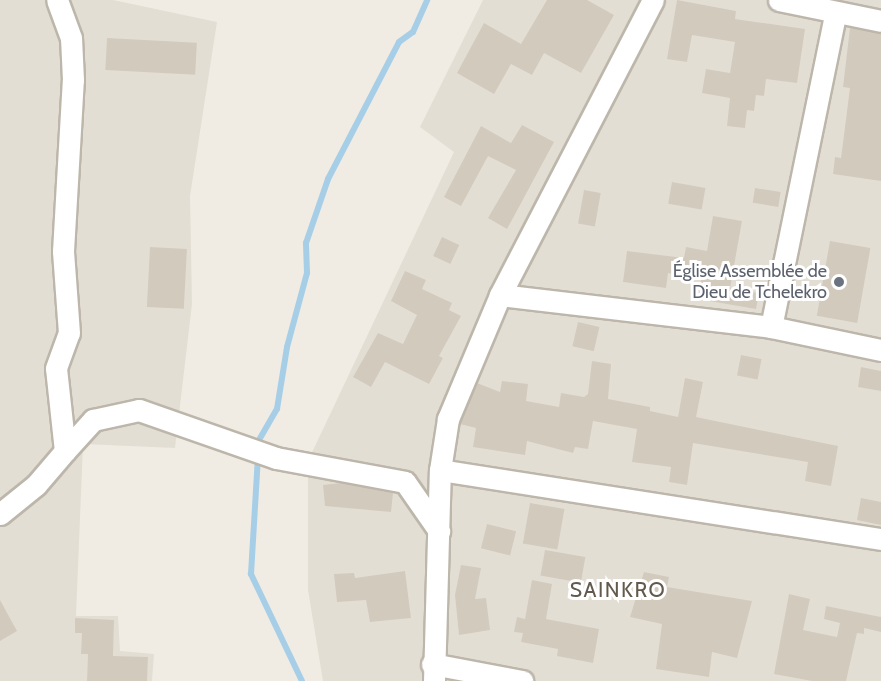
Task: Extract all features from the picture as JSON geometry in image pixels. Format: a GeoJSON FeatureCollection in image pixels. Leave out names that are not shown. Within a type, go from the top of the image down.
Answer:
{"type":"FeatureCollection","features":[{"type":"Feature","properties":{"kind":"street"},"geometry":{"type":"LineString","coordinates":[[57,0],[71,38],[73,80],[64,241],[69,333],[56,368],[65,451]]}},
{"type":"Feature","properties":{"kind":"street"},"geometry":{"type":"LineString","coordinates":[[522,681],[433,673],[440,470],[448,419],[500,295],[654,0]]}},
{"type":"Feature","properties":{"kind":"street"},"geometry":{"type":"LineString","coordinates":[[779,0],[835,14],[881,21]]}},
{"type":"Feature","properties":{"kind":"street"},"geometry":{"type":"LineString","coordinates":[[771,327],[835,14]]}},
{"type":"Feature","properties":{"kind":"street"},"geometry":{"type":"LineString","coordinates":[[500,295],[771,327],[881,350]]}},
{"type":"Feature","properties":{"kind":"street"},"geometry":{"type":"LineString","coordinates":[[0,514],[36,484],[93,420],[138,410],[276,458],[405,482],[439,531]]}},
{"type":"Feature","properties":{"kind":"street"},"geometry":{"type":"LineString","coordinates":[[440,470],[881,539]]}},
{"type":"Feature","properties":{"kind":"shaded area"},"geometry":{"type":"Polygon","coordinates":[[[0,0],[113,0],[217,22],[190,196],[192,304],[175,448],[83,444],[76,616],[118,616],[120,651],[154,654],[152,681],[0,681],[0,0]]]}},
{"type":"Feature","properties":{"kind":"shaded area"},"geometry":{"type":"Polygon","coordinates":[[[483,0],[881,0],[881,681],[323,681],[308,590],[308,461],[454,152],[420,127],[483,0]]]}},
{"type":"Feature","properties":{"kind":"building"},"geometry":{"type":"Polygon","coordinates":[[[547,0],[587,0],[614,15],[581,73],[544,53],[532,75],[511,64],[494,94],[457,73],[484,23],[521,44],[547,0]]]}},
{"type":"Feature","properties":{"kind":"building"},"geometry":{"type":"Polygon","coordinates":[[[677,0],[736,11],[735,19],[805,29],[797,83],[766,79],[764,96],[756,95],[754,111],[747,110],[745,128],[727,126],[730,98],[702,93],[706,69],[730,73],[735,42],[692,35],[687,62],[667,59],[677,0]]]}},
{"type":"Feature","properties":{"kind":"building"},"geometry":{"type":"Polygon","coordinates":[[[850,28],[881,33],[881,181],[833,174],[835,157],[841,158],[850,88],[843,87],[850,28]]]}},
{"type":"Feature","properties":{"kind":"building"},"geometry":{"type":"Polygon","coordinates":[[[107,38],[197,43],[195,75],[105,70],[107,38]]]}},
{"type":"Feature","properties":{"kind":"building"},"geometry":{"type":"Polygon","coordinates":[[[522,125],[554,142],[507,229],[488,218],[516,170],[488,156],[461,206],[444,197],[481,126],[511,143],[522,125]]]}},
{"type":"Feature","properties":{"kind":"building"},"geometry":{"type":"Polygon","coordinates":[[[672,182],[705,188],[702,210],[668,204],[672,182]]]}},
{"type":"Feature","properties":{"kind":"building"},"geometry":{"type":"Polygon","coordinates":[[[755,188],[781,192],[778,207],[753,203],[755,188]]]}},
{"type":"Feature","properties":{"kind":"building"},"geometry":{"type":"Polygon","coordinates":[[[584,190],[601,193],[595,226],[578,223],[584,190]]]}},
{"type":"Feature","properties":{"kind":"building"},"geometry":{"type":"Polygon","coordinates":[[[713,216],[742,221],[730,288],[759,293],[756,309],[698,299],[701,280],[668,273],[666,288],[623,282],[627,251],[684,258],[686,247],[707,251],[713,216]]]}},
{"type":"Feature","properties":{"kind":"building"},"geometry":{"type":"Polygon","coordinates":[[[442,237],[459,245],[450,264],[433,256],[442,237]]]}},
{"type":"Feature","properties":{"kind":"building"},"geometry":{"type":"Polygon","coordinates":[[[830,241],[870,248],[857,323],[817,316],[830,241]]]}},
{"type":"Feature","properties":{"kind":"building"},"geometry":{"type":"Polygon","coordinates":[[[150,247],[187,249],[184,309],[147,307],[150,247]]]}},
{"type":"Feature","properties":{"kind":"building"},"geometry":{"type":"Polygon","coordinates":[[[405,271],[426,280],[422,289],[452,303],[449,310],[461,316],[439,356],[443,358],[429,384],[385,362],[371,387],[353,377],[378,333],[403,344],[417,315],[391,301],[405,271]]]}},
{"type":"Feature","properties":{"kind":"building"},"geometry":{"type":"Polygon","coordinates":[[[578,322],[599,327],[594,351],[572,346],[578,322]]]}},
{"type":"Feature","properties":{"kind":"building"},"geometry":{"type":"Polygon","coordinates":[[[741,355],[762,359],[758,380],[737,376],[741,355]]]}},
{"type":"Feature","properties":{"kind":"building"},"geometry":{"type":"Polygon","coordinates":[[[592,361],[611,364],[608,399],[650,407],[650,411],[678,417],[685,378],[703,382],[696,417],[838,446],[831,486],[805,481],[808,462],[693,443],[687,485],[669,482],[671,467],[632,462],[637,429],[593,421],[588,449],[575,447],[573,453],[527,441],[525,455],[473,447],[476,428],[460,424],[477,383],[500,392],[502,381],[528,384],[526,401],[559,407],[561,393],[584,397],[588,394],[592,361]]]}},
{"type":"Feature","properties":{"kind":"building"},"geometry":{"type":"Polygon","coordinates":[[[861,367],[881,371],[881,391],[858,387],[861,367]]]}},
{"type":"Feature","properties":{"kind":"building"},"geometry":{"type":"Polygon","coordinates":[[[341,483],[393,493],[391,512],[325,506],[323,485],[341,483]]]}},
{"type":"Feature","properties":{"kind":"building"},"geometry":{"type":"Polygon","coordinates":[[[861,498],[881,502],[881,525],[857,520],[861,498]]]}},
{"type":"Feature","properties":{"kind":"building"},"geometry":{"type":"Polygon","coordinates":[[[530,503],[564,509],[557,549],[523,543],[530,503]]]}},
{"type":"Feature","properties":{"kind":"building"},"geometry":{"type":"Polygon","coordinates":[[[487,524],[516,531],[510,556],[481,548],[487,524]]]}},
{"type":"Feature","properties":{"kind":"building"},"geometry":{"type":"Polygon","coordinates":[[[545,550],[585,557],[581,583],[540,576],[545,550]]]}},
{"type":"Feature","properties":{"kind":"building"},"geometry":{"type":"Polygon","coordinates":[[[461,565],[481,568],[475,599],[486,598],[490,630],[459,635],[455,595],[461,565]]]}},
{"type":"Feature","properties":{"kind":"building"},"geometry":{"type":"Polygon","coordinates":[[[405,571],[411,618],[370,622],[366,600],[337,602],[334,574],[354,573],[355,578],[405,571]]]}},
{"type":"Feature","properties":{"kind":"building"},"geometry":{"type":"Polygon","coordinates":[[[644,572],[669,577],[667,587],[752,601],[737,658],[712,652],[709,677],[656,669],[662,624],[630,617],[644,572]]]}},
{"type":"Feature","properties":{"kind":"building"},"geometry":{"type":"Polygon","coordinates":[[[532,580],[552,584],[546,619],[599,629],[593,663],[557,656],[558,649],[521,642],[523,633],[514,632],[517,617],[525,619],[532,580]]]}},
{"type":"Feature","properties":{"kind":"building"},"geometry":{"type":"Polygon","coordinates":[[[789,594],[810,599],[803,630],[837,637],[840,623],[824,619],[826,606],[881,617],[881,632],[864,628],[864,634],[857,633],[846,681],[812,681],[774,674],[789,594]]]}},
{"type":"Feature","properties":{"kind":"building"},"geometry":{"type":"Polygon","coordinates":[[[0,600],[17,631],[0,641],[0,600]]]}},
{"type":"Feature","properties":{"kind":"building"},"geometry":{"type":"Polygon","coordinates":[[[75,618],[114,620],[113,656],[148,657],[147,681],[87,681],[88,654],[81,654],[82,633],[75,633],[75,618]]]}},
{"type":"Feature","properties":{"kind":"waterway"},"geometry":{"type":"LineString","coordinates":[[302,681],[251,574],[259,440],[277,409],[287,347],[307,273],[306,243],[328,179],[399,42],[413,32],[427,0]]}},
{"type":"Feature","properties":{"kind":"place","name":"Église Assemblée de Dieu de Tchelekro"},"geometry":{"type":"Point","coordinates":[839,282]}},
{"type":"Feature","properties":{"kind":"district","name":"SAINKRO"},"geometry":{"type":"Point","coordinates":[618,590]}}]}
